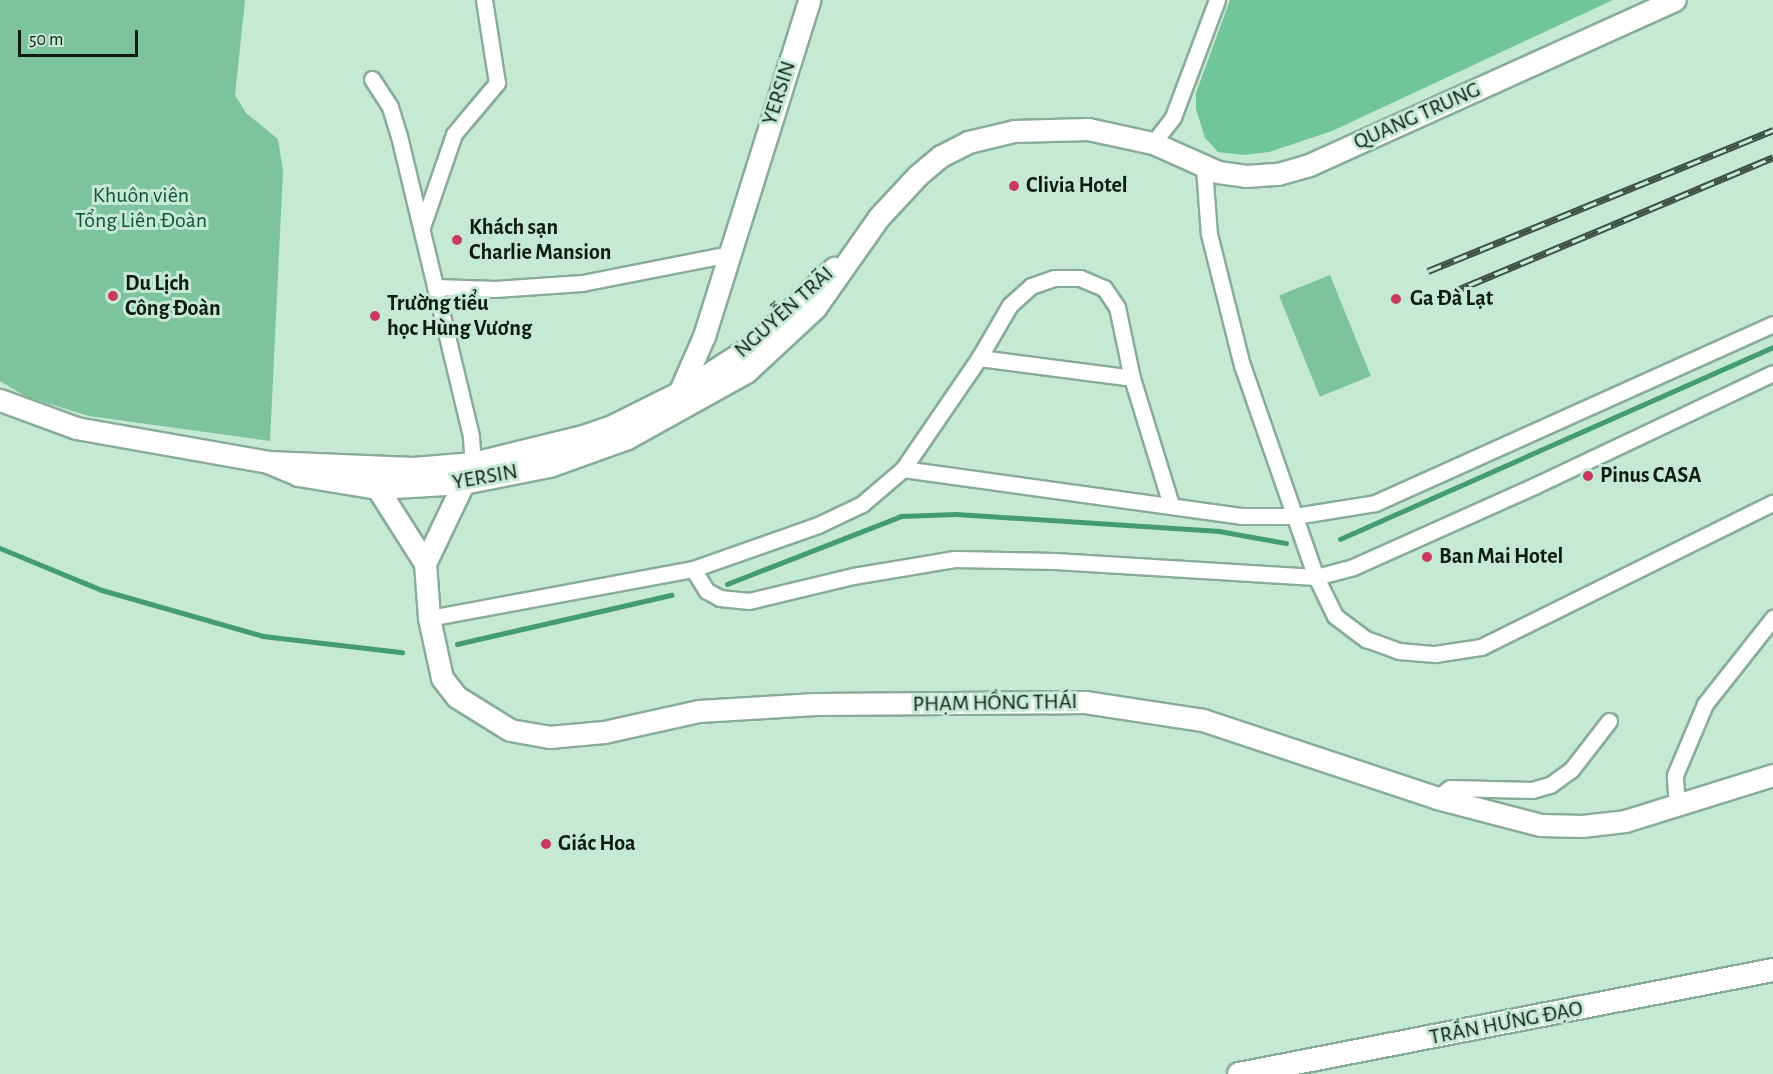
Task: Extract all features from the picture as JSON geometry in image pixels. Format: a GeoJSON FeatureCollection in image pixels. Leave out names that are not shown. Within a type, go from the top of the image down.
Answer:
{"type":"FeatureCollection","features":[{"type":"Feature","properties":{"kind":"main road","name":"YERSIN"},"geometry":{"type":"LineString","coordinates":[[268,462],[298,475],[377,488],[463,483],[549,466],[652,426],[681,391],[704,336],[809,0]]}},
{"type":"Feature","properties":{"kind":"main road","name":"QUANG TRUNG"},"geometry":{"type":"LineString","coordinates":[[1153,143],[1204,168],[1262,176],[1309,165],[1674,0]]}},
{"type":"Feature","properties":{"kind":"main road","name":"NGUYỄN TRÃI"},"geometry":{"type":"LineString","coordinates":[[681,391],[754,344],[854,250],[918,175],[941,156],[968,142],[1014,131],[1063,128],[1112,132],[1153,143]]}},
{"type":"Feature","properties":{"kind":"main road","name":"NGUYỄN TRÃI"},"geometry":{"type":"LineString","coordinates":[[652,426],[746,372],[772,351],[831,289],[854,250]]}},
{"type":"Feature","properties":{"kind":"main road","name":"YERSIN"},"geometry":{"type":"LineString","coordinates":[[0,400],[76,428],[268,462],[364,466],[473,463],[516,456],[603,430],[681,391]]}},
{"type":"Feature","properties":{"kind":"main road","name":"PHẠM HỒNG THÁI"},"geometry":{"type":"LineString","coordinates":[[473,463],[425,563],[429,618],[442,678],[456,697],[510,730],[549,737],[604,732],[699,711],[815,704],[1085,702],[1203,720],[1437,798],[1541,825],[1582,826],[1625,821],[1677,807],[1773,775]]}},
{"type":"Feature","properties":{"kind":"main road"},"geometry":{"type":"LineString","coordinates":[[364,466],[425,563]]}},
{"type":"Feature","properties":{"kind":"main road","name":"TRẦN HƯNG ĐẠO"},"geometry":{"type":"LineString","coordinates":[[1239,1074],[1773,970]]}},
{"type":"Feature","properties":{"kind":"street"},"geometry":{"type":"LineString","coordinates":[[422,227],[454,134],[473,106],[497,82],[484,0]]}},
{"type":"Feature","properties":{"kind":"street"},"geometry":{"type":"LineString","coordinates":[[1153,143],[1173,117],[1217,0]]}},
{"type":"Feature","properties":{"kind":"street"},"geometry":{"type":"LineString","coordinates":[[372,79],[390,107],[422,227],[471,437],[473,463]]}},
{"type":"Feature","properties":{"kind":"street"},"geometry":{"type":"LineString","coordinates":[[1204,168],[1209,234],[1227,313],[1295,516],[1316,577],[1335,616],[1366,639],[1399,651],[1435,654],[1481,647],[1773,503]]}},
{"type":"Feature","properties":{"kind":"street"},"geometry":{"type":"LineString","coordinates":[[435,287],[495,289],[582,283],[730,254]]}},
{"type":"Feature","properties":{"kind":"street"},"geometry":{"type":"LineString","coordinates":[[429,618],[693,569],[826,521],[862,504],[903,469],[980,358],[1010,305],[1031,286],[1054,278],[1080,278],[1104,288],[1117,307],[1132,378],[1171,505]]}},
{"type":"Feature","properties":{"kind":"street"},"geometry":{"type":"LineString","coordinates":[[903,469],[1241,516],[1295,516],[1375,503],[1773,324]]}},
{"type":"Feature","properties":{"kind":"street"},"geometry":{"type":"LineString","coordinates":[[980,358],[1132,378]]}},
{"type":"Feature","properties":{"kind":"street"},"geometry":{"type":"LineString","coordinates":[[693,569],[707,591],[720,598],[749,602],[853,576],[955,560],[1055,561],[1316,577],[1353,567],[1534,486],[1773,373]]}},
{"type":"Feature","properties":{"kind":"street"},"geometry":{"type":"LineString","coordinates":[[1677,807],[1675,775],[1701,711],[1721,679],[1773,618]]}},
{"type":"Feature","properties":{"kind":"street"},"geometry":{"type":"LineString","coordinates":[[1437,798],[1450,788],[1532,789],[1550,785],[1571,770],[1609,721]]}},
{"type":"Feature","properties":{"kind":"green space","name":"Khuôn viên Tổng Liên Đoàn"},"geometry":{"type":"Polygon","coordinates":[[[0,0],[245,0],[235,95],[246,113],[278,139],[283,171],[270,441],[89,416],[27,397],[0,381],[0,0]]]}},
{"type":"Feature","properties":{"kind":"green space"},"geometry":{"type":"Polygon","coordinates":[[[1230,0],[1613,0],[1332,131],[1269,152],[1243,155],[1218,152],[1205,138],[1196,109],[1196,93],[1230,0]]]}},
{"type":"Feature","properties":{"kind":"green space"},"geometry":{"type":"Polygon","coordinates":[[[1330,275],[1371,376],[1320,397],[1279,296],[1330,275]]]}},
{"type":"Feature","properties":{"kind":"waterway"},"geometry":{"type":"LineString","coordinates":[[1340,539],[1773,347]]}},
{"type":"Feature","properties":{"kind":"waterway"},"geometry":{"type":"LineString","coordinates":[[727,584],[901,516],[956,514],[1219,531],[1286,543]]}},
{"type":"Feature","properties":{"kind":"waterway"},"geometry":{"type":"LineString","coordinates":[[0,548],[102,590],[263,636],[402,652]]}},
{"type":"Feature","properties":{"kind":"waterway"},"geometry":{"type":"LineString","coordinates":[[457,644],[671,595]]}},
{"type":"Feature","properties":{"kind":"railway"},"geometry":{"type":"LineString","coordinates":[[1428,271],[1773,130]]}},
{"type":"Feature","properties":{"kind":"railway"},"geometry":{"type":"LineString","coordinates":[[1443,296],[1773,157]]}},
{"type":"Feature","properties":{"kind":"place","name":"Clivia Hotel"},"geometry":{"type":"Point","coordinates":[1014,186]}},
{"type":"Feature","properties":{"kind":"place","name":"Khách sạn Charlie Mansion"},"geometry":{"type":"Point","coordinates":[457,240]}},
{"type":"Feature","properties":{"kind":"place","name":"Du Lịch Công Đoàn"},"geometry":{"type":"Point","coordinates":[113,296]}},
{"type":"Feature","properties":{"kind":"place","name":"Ga Đà Lạt"},"geometry":{"type":"Point","coordinates":[1396,299]}},
{"type":"Feature","properties":{"kind":"place","name":"Trường tiểu học Hùng Vương"},"geometry":{"type":"Point","coordinates":[375,316]}},
{"type":"Feature","properties":{"kind":"place","name":"Pinus CASA"},"geometry":{"type":"Point","coordinates":[1588,476]}},
{"type":"Feature","properties":{"kind":"place","name":"Ban Mai Hotel"},"geometry":{"type":"Point","coordinates":[1427,557]}},
{"type":"Feature","properties":{"kind":"place","name":"Giác Hoa"},"geometry":{"type":"Point","coordinates":[546,844]}}]}
